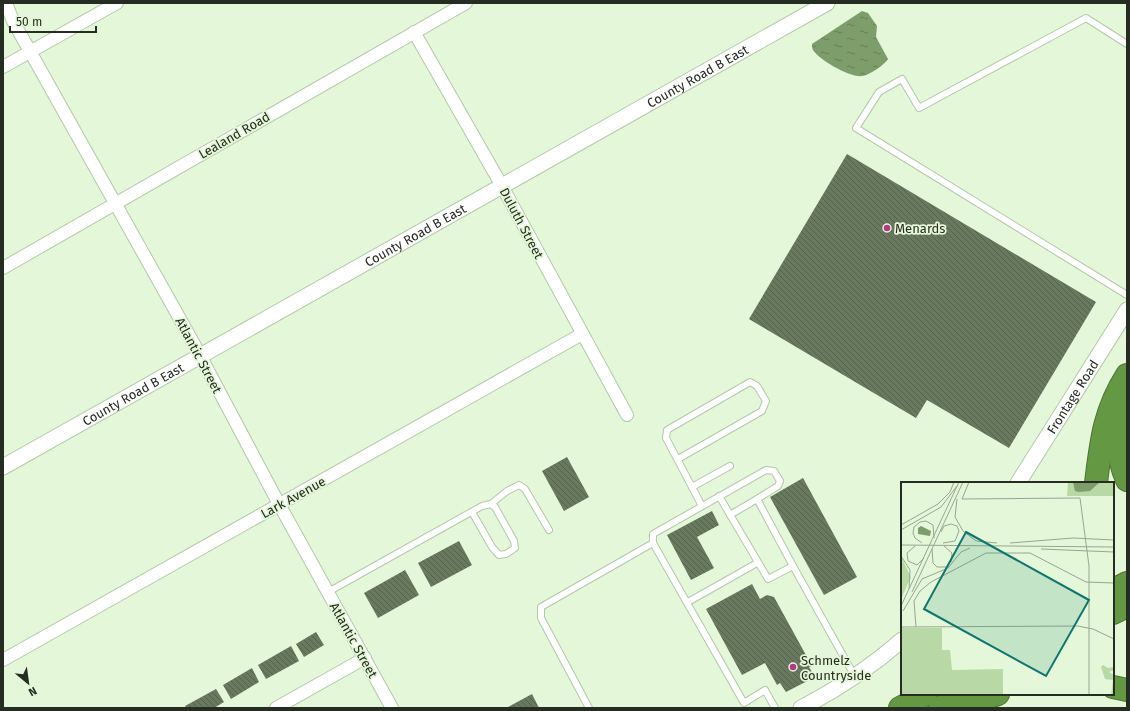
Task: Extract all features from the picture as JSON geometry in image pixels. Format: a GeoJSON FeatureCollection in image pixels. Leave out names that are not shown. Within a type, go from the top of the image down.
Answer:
{"type":"FeatureCollection","features":[{"type":"Feature","properties":{"kind":"highway"},"geometry":{"type":"LineString","coordinates":[[1096,482],[1104,426],[1110,406],[1118,388],[1127,375]]}},
{"type":"Feature","properties":{"kind":"highway"},"geometry":{"type":"LineString","coordinates":[[1127,400],[1119,424],[1118,439],[1122,469],[1127,480]]}},
{"type":"Feature","properties":{"kind":"highway"},"geometry":{"type":"LineString","coordinates":[[1114,590],[1127,583]]}},
{"type":"Feature","properties":{"kind":"highway"},"geometry":{"type":"LineString","coordinates":[[1114,613],[1127,606]]}},
{"type":"Feature","properties":{"kind":"highway"},"geometry":{"type":"LineString","coordinates":[[1114,687],[1127,690]]}},
{"type":"Feature","properties":{"kind":"highway"},"geometry":{"type":"LineString","coordinates":[[900,708],[924,695]]}},
{"type":"Feature","properties":{"kind":"highway"},"geometry":{"type":"LineString","coordinates":[[940,708],[964,695]]}},
{"type":"Feature","properties":{"kind":"highway"},"geometry":{"type":"LineString","coordinates":[[964,708],[995,695]]}},
{"type":"Feature","properties":{"kind":"street","name":"Atlantic Street"},"geometry":{"type":"LineString","coordinates":[[6,3],[13,22],[116,203],[279,504],[392,708]]}},
{"type":"Feature","properties":{"kind":"street"},"geometry":{"type":"LineString","coordinates":[[3,67],[117,3]]}},
{"type":"Feature","properties":{"kind":"street","name":"Lealand Road"},"geometry":{"type":"LineString","coordinates":[[3,268],[466,3]]}},
{"type":"Feature","properties":{"kind":"street","name":"County Road B East"},"geometry":{"type":"LineString","coordinates":[[3,467],[827,3]]}},
{"type":"Feature","properties":{"kind":"street","name":"Duluth Street"},"geometry":{"type":"LineString","coordinates":[[414,32],[502,186],[627,415]]}},
{"type":"Feature","properties":{"kind":"street","name":"Frontage Road"},"geometry":{"type":"LineString","coordinates":[[1019,482],[1127,310]]}},
{"type":"Feature","properties":{"kind":"street","name":"Lark Avenue"},"geometry":{"type":"LineString","coordinates":[[3,660],[582,334]]}},
{"type":"Feature","properties":{"kind":"street"},"geometry":{"type":"LineString","coordinates":[[801,708],[855,677],[901,641]]}},
{"type":"Feature","properties":{"kind":"street"},"geometry":{"type":"LineString","coordinates":[[276,708],[365,658]]}},
{"type":"Feature","properties":{"kind":"lane"},"geometry":{"type":"LineString","coordinates":[[1127,44],[1086,18],[919,108],[902,79],[879,92],[856,128],[1127,295]]}},
{"type":"Feature","properties":{"kind":"lane"},"geometry":{"type":"LineString","coordinates":[[678,459],[762,410],[766,401],[757,386],[750,382],[667,430],[666,438],[702,506]]}},
{"type":"Feature","properties":{"kind":"lane"},"geometry":{"type":"LineString","coordinates":[[692,487],[730,466]]}},
{"type":"Feature","properties":{"kind":"lane"},"geometry":{"type":"LineString","coordinates":[[730,515],[778,486],[780,481],[774,471],[766,470],[653,534],[653,543],[688,602],[744,703],[765,690],[775,708]]}},
{"type":"Feature","properties":{"kind":"lane"},"geometry":{"type":"LineString","coordinates":[[328,592],[482,506],[491,504],[507,491],[519,485],[525,489],[549,530]]}},
{"type":"Feature","properties":{"kind":"lane"},"geometry":{"type":"LineString","coordinates":[[719,496],[768,579],[792,566]]}},
{"type":"Feature","properties":{"kind":"lane"},"geometry":{"type":"LineString","coordinates":[[757,499],[792,566],[855,677]]}},
{"type":"Feature","properties":{"kind":"lane"},"geometry":{"type":"LineString","coordinates":[[472,512],[492,547],[499,555],[506,554],[515,548],[514,541],[496,507],[491,504]]}},
{"type":"Feature","properties":{"kind":"lane"},"geometry":{"type":"LineString","coordinates":[[589,708],[540,618],[541,607],[653,543]]}},
{"type":"Feature","properties":{"kind":"lane"},"geometry":{"type":"LineString","coordinates":[[688,602],[757,562]]}},
{"type":"Feature","properties":{"kind":"water"},"geometry":{"type":"Polygon","coordinates":[[[862,11],[868,13],[877,26],[876,37],[888,59],[873,72],[862,76],[857,76],[836,68],[822,59],[813,50],[812,44],[862,11]]]}},
{"type":"Feature","properties":{"kind":"building","name":"Menards"},"geometry":{"type":"Polygon","coordinates":[[[847,154],[1096,302],[1009,448],[927,400],[916,418],[749,319],[847,154]]]}},
{"type":"Feature","properties":{"kind":"building"},"geometry":{"type":"Polygon","coordinates":[[[567,457],[589,497],[564,511],[542,471],[567,457]]]}},
{"type":"Feature","properties":{"kind":"building"},"geometry":{"type":"Polygon","coordinates":[[[803,478],[857,577],[824,595],[770,497],[803,478]]]}},
{"type":"Feature","properties":{"kind":"building"},"geometry":{"type":"Polygon","coordinates":[[[712,511],[719,525],[697,537],[714,568],[691,580],[667,535],[712,511]]]}},
{"type":"Feature","properties":{"kind":"building"},"geometry":{"type":"Polygon","coordinates":[[[459,541],[472,565],[431,587],[418,563],[459,541]]]}},
{"type":"Feature","properties":{"kind":"building"},"geometry":{"type":"Polygon","coordinates":[[[405,570],[419,595],[378,618],[364,593],[405,570]]]}},
{"type":"Feature","properties":{"kind":"building"},"geometry":{"type":"Polygon","coordinates":[[[752,584],[760,599],[767,595],[774,597],[812,666],[809,667],[815,677],[786,692],[780,683],[777,685],[765,663],[742,675],[706,609],[752,584]]]}},
{"type":"Feature","properties":{"kind":"building"},"geometry":{"type":"Polygon","coordinates":[[[316,632],[324,645],[304,657],[296,644],[316,632]]]}},
{"type":"Feature","properties":{"kind":"building"},"geometry":{"type":"Polygon","coordinates":[[[291,646],[299,661],[266,679],[258,665],[291,646]]]}},
{"type":"Feature","properties":{"kind":"building"},"geometry":{"type":"Polygon","coordinates":[[[252,668],[259,682],[231,699],[223,685],[252,668]]]}},
{"type":"Feature","properties":{"kind":"building"},"geometry":{"type":"Polygon","coordinates":[[[216,689],[224,702],[214,708],[186,708],[185,706],[216,689]]]}},
{"type":"Feature","properties":{"kind":"building"},"geometry":{"type":"Polygon","coordinates":[[[532,694],[539,708],[508,707],[532,694]]]}},
{"type":"Feature","properties":{"kind":"place","name":"Menards"},"geometry":{"type":"Point","coordinates":[887,228]}},
{"type":"Feature","properties":{"kind":"place","name":"Schmelz Countryside"},"geometry":{"type":"Point","coordinates":[793,667]}}]}
